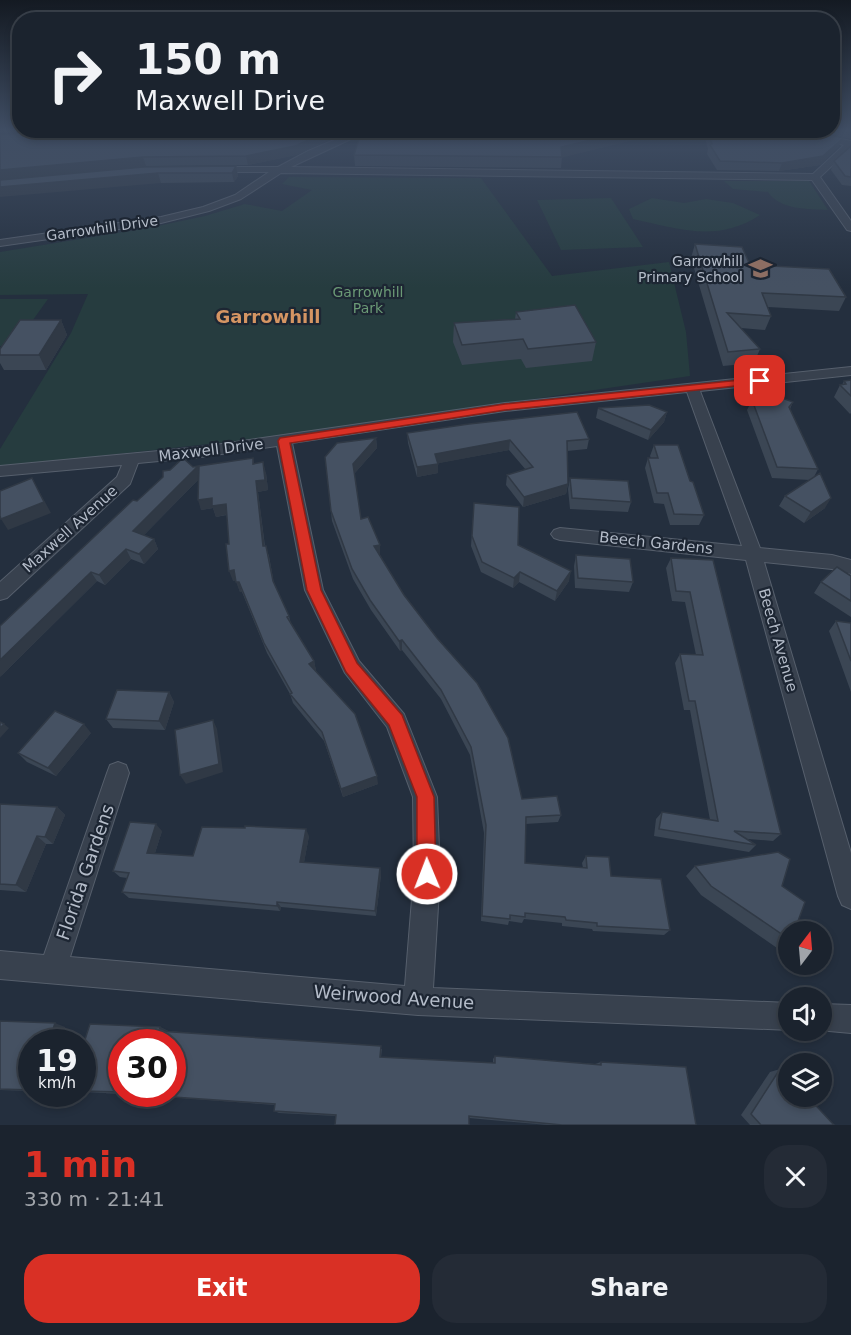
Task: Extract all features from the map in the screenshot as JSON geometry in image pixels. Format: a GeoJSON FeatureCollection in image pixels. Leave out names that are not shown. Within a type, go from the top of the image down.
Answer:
{"type":"FeatureCollection","features":[{"type":"Feature","properties":{"kind":"street","name":"Garrowhill Drive"},"geometry":{"type":"LineString","coordinates":[[0,243],[161,220],[206,210],[238,197],[260,182]]}},
{"type":"Feature","properties":{"kind":"street"},"geometry":{"type":"LineString","coordinates":[[819,182],[851,228]]}},
{"type":"Feature","properties":{"kind":"street","name":"Maxwell Drive"},"geometry":{"type":"LineString","coordinates":[[0,471],[132,459],[284,441],[505,407],[851,371]]}},
{"type":"Feature","properties":{"kind":"street","name":"Beech Avenue"},"geometry":{"type":"LineString","coordinates":[[692,388],[753,553],[851,896]]}},
{"type":"Feature","properties":{"kind":"street"},"geometry":{"type":"LineString","coordinates":[[284,441],[314,590],[352,667],[396,721],[425,797],[427,874],[418,1001]]}},
{"type":"Feature","properties":{"kind":"street","name":"Maxwell Avenue"},"geometry":{"type":"LineString","coordinates":[[0,593],[124,480],[132,459]]}},
{"type":"Feature","properties":{"kind":"street","name":"Beech Gardens"},"geometry":{"type":"LineString","coordinates":[[560,534],[753,553],[832,562],[851,567]]}},
{"type":"Feature","properties":{"kind":"street","name":"Florida Gardens"},"geometry":{"type":"LineString","coordinates":[[52,971],[118,773]]}},
{"type":"Feature","properties":{"kind":"street","name":"Weirwood Avenue"},"geometry":{"type":"LineString","coordinates":[[0,965],[418,1001],[778,1017]]}},
{"type":"Feature","properties":{"kind":"street"},"geometry":{"type":"LineString","coordinates":[[832,1018],[851,1019]]}},
{"type":"Feature","properties":{"kind":"green space","name":"Garrowhill Park"},"geometry":{"type":"Polygon","coordinates":[[[484,182],[552,276],[669,262],[686,332],[690,376],[289,435],[0,467],[0,449],[71,333],[88,294],[0,295],[0,252],[148,228],[205,216],[245,204],[282,211],[312,190],[282,184],[484,182]]]}},
{"type":"Feature","properties":{"kind":"green space"},"geometry":{"type":"Polygon","coordinates":[[[726,182],[810,182],[828,210],[803,209],[787,205],[773,198],[768,192],[733,189],[726,182]]]}},
{"type":"Feature","properties":{"kind":"green space"},"geometry":{"type":"Polygon","coordinates":[[[611,198],[643,247],[561,250],[537,200],[611,198]]]}},
{"type":"Feature","properties":{"kind":"green space"},"geometry":{"type":"Polygon","coordinates":[[[652,198],[684,203],[706,199],[733,203],[760,215],[744,224],[713,231],[682,230],[633,219],[629,209],[652,198]]]}},
{"type":"Feature","properties":{"kind":"green space"},"geometry":{"type":"Polygon","coordinates":[[[0,299],[48,299],[15,345],[0,346],[0,299]]]}},
{"type":"Feature","properties":{"kind":"building"},"geometry":{"type":"Polygon","coordinates":[[[0,182],[51,182],[0,187],[0,182]]]}},
{"type":"Feature","properties":{"kind":"building"},"geometry":{"type":"Polygon","coordinates":[[[695,244],[742,247],[750,265],[829,269],[846,297],[762,293],[771,316],[727,313],[760,349],[728,352],[695,244]]]}},
{"type":"Feature","properties":{"kind":"building"},"geometry":{"type":"Polygon","coordinates":[[[575,305],[596,342],[528,349],[523,339],[462,345],[454,323],[520,319],[516,312],[575,305]]]}},
{"type":"Feature","properties":{"kind":"building"},"geometry":{"type":"Polygon","coordinates":[[[20,320],[61,320],[39,355],[0,355],[0,349],[20,320]]]}},
{"type":"Feature","properties":{"kind":"building"},"geometry":{"type":"Polygon","coordinates":[[[851,380],[851,396],[840,385],[846,384],[844,381],[851,380]]]}},
{"type":"Feature","properties":{"kind":"building"},"geometry":{"type":"Polygon","coordinates":[[[760,390],[793,402],[789,407],[818,469],[777,467],[752,400],[760,390]]]}},
{"type":"Feature","properties":{"kind":"building"},"geometry":{"type":"Polygon","coordinates":[[[649,405],[667,412],[651,430],[598,408],[649,405]]]}},
{"type":"Feature","properties":{"kind":"building"},"geometry":{"type":"Polygon","coordinates":[[[577,412],[589,439],[567,441],[568,484],[524,497],[507,475],[533,467],[510,440],[435,454],[438,464],[417,467],[407,433],[469,424],[577,412]]]}},
{"type":"Feature","properties":{"kind":"building"},"geometry":{"type":"Polygon","coordinates":[[[376,438],[353,464],[361,519],[368,517],[380,545],[374,546],[404,595],[437,638],[477,683],[508,738],[522,799],[557,796],[561,815],[526,817],[525,863],[587,868],[586,856],[609,857],[611,876],[661,879],[670,930],[597,926],[597,923],[566,920],[565,917],[525,913],[525,917],[510,915],[510,919],[482,916],[486,825],[471,747],[441,690],[402,640],[399,641],[370,600],[352,569],[331,511],[325,457],[337,443],[376,438]]]}},
{"type":"Feature","properties":{"kind":"building"},"geometry":{"type":"Polygon","coordinates":[[[654,445],[678,445],[704,515],[674,514],[668,493],[657,493],[648,458],[658,458],[654,445]]]}},
{"type":"Feature","properties":{"kind":"building"},"geometry":{"type":"Polygon","coordinates":[[[183,458],[193,467],[198,466],[133,531],[154,539],[139,554],[126,549],[99,575],[91,572],[0,660],[0,626],[133,500],[137,501],[163,477],[163,471],[170,470],[183,458]]]}},
{"type":"Feature","properties":{"kind":"building"},"geometry":{"type":"Polygon","coordinates":[[[253,458],[253,464],[263,462],[265,480],[256,481],[263,546],[266,546],[273,581],[289,616],[287,617],[314,661],[309,664],[355,714],[377,776],[341,789],[322,732],[290,694],[292,693],[264,643],[239,582],[236,582],[234,570],[229,571],[226,504],[212,506],[212,498],[198,500],[199,466],[253,458]]]}},
{"type":"Feature","properties":{"kind":"building"},"geometry":{"type":"Polygon","coordinates":[[[820,473],[831,498],[811,512],[785,496],[820,473]]]}},
{"type":"Feature","properties":{"kind":"building"},"geometry":{"type":"Polygon","coordinates":[[[32,478],[44,502],[1,519],[0,491],[32,478]]]}},
{"type":"Feature","properties":{"kind":"building"},"geometry":{"type":"Polygon","coordinates":[[[570,478],[628,481],[631,502],[572,498],[570,478]]]}},
{"type":"Feature","properties":{"kind":"building"},"geometry":{"type":"Polygon","coordinates":[[[474,503],[519,507],[518,545],[571,571],[557,591],[520,572],[514,578],[482,562],[472,536],[474,503]]]}},
{"type":"Feature","properties":{"kind":"building"},"geometry":{"type":"Polygon","coordinates":[[[576,555],[630,559],[633,582],[578,578],[576,555]]]}},
{"type":"Feature","properties":{"kind":"building"},"geometry":{"type":"Polygon","coordinates":[[[671,558],[713,560],[781,834],[734,831],[756,845],[659,829],[662,812],[718,821],[695,701],[689,701],[680,654],[703,655],[690,592],[676,591],[671,558]]]}},
{"type":"Feature","properties":{"kind":"building"},"geometry":{"type":"Polygon","coordinates":[[[837,567],[851,576],[851,601],[821,582],[837,567]]]}},
{"type":"Feature","properties":{"kind":"building"},"geometry":{"type":"Polygon","coordinates":[[[836,621],[851,623],[851,661],[836,621]]]}},
{"type":"Feature","properties":{"kind":"building"},"geometry":{"type":"Polygon","coordinates":[[[117,690],[169,692],[159,721],[106,719],[117,690]]]}},
{"type":"Feature","properties":{"kind":"building"},"geometry":{"type":"Polygon","coordinates":[[[55,711],[84,724],[48,768],[18,753],[55,711]]]}},
{"type":"Feature","properties":{"kind":"building"},"geometry":{"type":"Polygon","coordinates":[[[213,720],[219,764],[180,775],[175,730],[213,720]]]}},
{"type":"Feature","properties":{"kind":"building"},"geometry":{"type":"Polygon","coordinates":[[[0,804],[57,807],[45,837],[37,836],[16,885],[0,884],[0,804]]]}},
{"type":"Feature","properties":{"kind":"building"},"geometry":{"type":"Polygon","coordinates":[[[130,822],[156,824],[147,853],[193,856],[202,827],[245,828],[245,826],[306,829],[300,862],[380,868],[375,911],[277,902],[277,906],[122,892],[129,873],[113,871],[130,822]]]}},
{"type":"Feature","properties":{"kind":"building"},"geometry":{"type":"Polygon","coordinates":[[[778,852],[790,859],[782,886],[805,902],[798,921],[778,921],[778,932],[711,886],[695,866],[778,852]]]}},
{"type":"Feature","properties":{"kind":"building"},"geometry":{"type":"Polygon","coordinates":[[[0,1021],[55,1023],[53,1029],[18,1029],[18,1090],[0,1089],[0,1021]]]}},
{"type":"Feature","properties":{"kind":"building"},"geometry":{"type":"Polygon","coordinates":[[[90,1024],[160,1027],[160,1029],[108,1029],[108,1092],[96,1091],[96,1029],[88,1029],[90,1024]]]}},
{"type":"Feature","properties":{"kind":"building"},"geometry":{"type":"Polygon","coordinates":[[[186,1033],[381,1046],[380,1057],[495,1063],[495,1056],[601,1065],[601,1062],[686,1067],[696,1125],[562,1125],[469,1116],[469,1125],[335,1125],[336,1115],[274,1111],[275,1104],[186,1098],[186,1033]]]}},
{"type":"Feature","properties":{"kind":"building"},"geometry":{"type":"Polygon","coordinates":[[[778,1072],[778,1107],[817,1107],[834,1125],[761,1125],[751,1114],[778,1072]]]}},
{"type":"Feature","properties":{"kind":"place","name":"Garrowhill Primary School"},"geometry":{"type":"Point","coordinates":[761,269]}},
{"type":"Feature","properties":{"kind":"district","name":"Garrowhill"},"geometry":{"type":"Point","coordinates":[268,316]}},
{"type":"Feature","properties":{"kind":"route"},"geometry":{"type":"LineString","coordinates":[[427,874],[425,797],[396,721],[352,667],[314,590],[284,441],[505,407],[760,381]]}}]}
